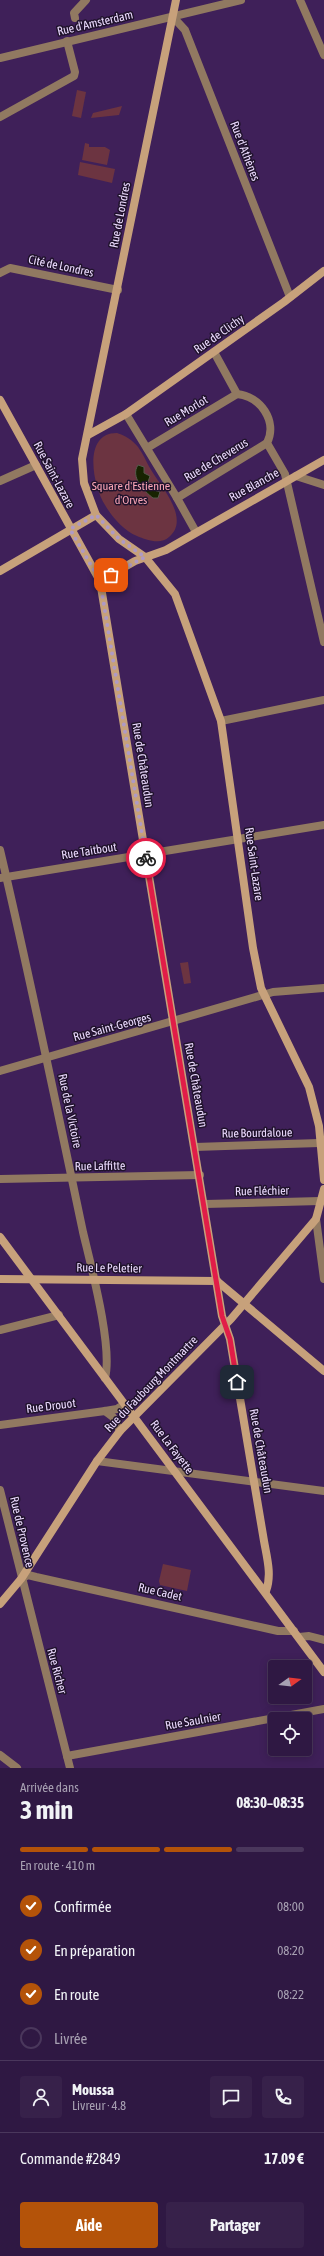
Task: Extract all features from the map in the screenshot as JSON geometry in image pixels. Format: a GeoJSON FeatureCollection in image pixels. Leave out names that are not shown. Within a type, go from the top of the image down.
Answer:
{"type":"FeatureCollection","features":[{"type":"Feature","properties":{"kind":"main road","name":"Rue de Londres"},"geometry":{"type":"LineString","coordinates":[[96,515],[82,473],[82,458],[118,290],[176,0]]}},
{"type":"Feature","properties":{"kind":"main road","name":"Rue de Clichy"},"geometry":{"type":"LineString","coordinates":[[88,435],[126,414],[324,272]]}},
{"type":"Feature","properties":{"kind":"main road","name":"Rue Saint-Lazare"},"geometry":{"type":"LineString","coordinates":[[0,400],[100,581]]}},
{"type":"Feature","properties":{"kind":"main road","name":"Rue Blanche"},"geometry":{"type":"LineString","coordinates":[[100,581],[145,557],[166,550],[286,480],[324,460]]}},
{"type":"Feature","properties":{"kind":"main road","name":"Rue Saint-Lazare"},"geometry":{"type":"LineString","coordinates":[[96,515],[119,539],[145,557],[175,594],[221,721],[253,948],[264,995],[309,1087],[317,1113],[324,1180]]}},
{"type":"Feature","properties":{"kind":"main road"},"geometry":{"type":"LineString","coordinates":[[0,571],[96,515]]}},
{"type":"Feature","properties":{"kind":"main road","name":"Rue de Châteaudun"},"geometry":{"type":"LineString","coordinates":[[100,581],[217,1281],[225,1325],[230,1339],[250,1482],[269,1570],[269,1582],[266,1592]]}},
{"type":"Feature","properties":{"kind":"main road","name":"Rue du Faubourg Montmartre"},"geometry":{"type":"LineString","coordinates":[[0,1604],[21,1579],[97,1461],[120,1431],[245,1304],[316,1219],[324,1189]]}},
{"type":"Feature","properties":{"kind":"main road","name":"Rue La Fayette"},"geometry":{"type":"LineString","coordinates":[[0,1237],[266,1592],[324,1672]]}},
{"type":"Feature","properties":{"kind":"main road","name":"Rue Le Peletier"},"geometry":{"type":"LineString","coordinates":[[0,1279],[217,1281]]}},
{"type":"Feature","properties":{"kind":"main road"},"geometry":{"type":"LineString","coordinates":[[217,1281],[324,1371]]}},
{"type":"Feature","properties":{"kind":"street"},"geometry":{"type":"LineString","coordinates":[[75,18],[74,13],[86,0]]}},
{"type":"Feature","properties":{"kind":"street","name":"Rue d'Amsterdam"},"geometry":{"type":"LineString","coordinates":[[0,58],[241,0]]}},
{"type":"Feature","properties":{"kind":"street"},"geometry":{"type":"LineString","coordinates":[[300,0],[324,55]]}},
{"type":"Feature","properties":{"kind":"street","name":"Rue d'Athènes"},"geometry":{"type":"LineString","coordinates":[[173,17],[185,30],[290,297]]}},
{"type":"Feature","properties":{"kind":"street"},"geometry":{"type":"LineString","coordinates":[[0,117],[74,76],[75,72],[67,42]]}},
{"type":"Feature","properties":{"kind":"street","name":"Cité de Londres"},"geometry":{"type":"LineString","coordinates":[[0,273],[10,268],[118,290]]}},
{"type":"Feature","properties":{"kind":"street"},"geometry":{"type":"LineString","coordinates":[[214,352],[237,394],[251,397],[266,413],[270,432],[267,443],[286,480],[324,642]]}},
{"type":"Feature","properties":{"kind":"street","name":"Rue Morlot"},"geometry":{"type":"LineString","coordinates":[[147,448],[237,394]]}},
{"type":"Feature","properties":{"kind":"street"},"geometry":{"type":"LineString","coordinates":[[126,414],[196,532]]}},
{"type":"Feature","properties":{"kind":"street","name":"Rue de Cheverus"},"geometry":{"type":"LineString","coordinates":[[177,498],[267,443]]}},
{"type":"Feature","properties":{"kind":"street"},"geometry":{"type":"LineString","coordinates":[[0,481],[36,465]]}},
{"type":"Feature","properties":{"kind":"street"},"geometry":{"type":"LineString","coordinates":[[296,476],[324,485]]}},
{"type":"Feature","properties":{"kind":"street"},"geometry":{"type":"LineString","coordinates":[[221,721],[324,700]]}},
{"type":"Feature","properties":{"kind":"street","name":"Rue Taitbout"},"geometry":{"type":"LineString","coordinates":[[3,877],[324,824]]}},
{"type":"Feature","properties":{"kind":"street","name":"Rue de la Victoire"},"geometry":{"type":"LineString","coordinates":[[0,850],[3,877],[47,1058],[93,1279],[108,1358],[105,1378]]}},
{"type":"Feature","properties":{"kind":"street","name":"Rue Saint-Georges"},"geometry":{"type":"LineString","coordinates":[[0,1071],[264,995],[324,988]]}},
{"type":"Feature","properties":{"kind":"street","name":"Rue Bourdaloue"},"geometry":{"type":"LineString","coordinates":[[195,1147],[320,1144]]}},
{"type":"Feature","properties":{"kind":"street","name":"Rue Laffitte"},"geometry":{"type":"LineString","coordinates":[[0,1179],[200,1176]]}},
{"type":"Feature","properties":{"kind":"street","name":"Rue Fléchier"},"geometry":{"type":"LineString","coordinates":[[204,1204],[320,1201]]}},
{"type":"Feature","properties":{"kind":"street"},"geometry":{"type":"LineString","coordinates":[[316,1219],[324,1279]]}},
{"type":"Feature","properties":{"kind":"street"},"geometry":{"type":"LineString","coordinates":[[0,1330],[59,1316]]}},
{"type":"Feature","properties":{"kind":"street","name":"Rue Drouot"},"geometry":{"type":"LineString","coordinates":[[0,1425],[117,1409],[125,1404]]}},
{"type":"Feature","properties":{"kind":"street"},"geometry":{"type":"LineString","coordinates":[[105,1411],[116,1421],[120,1431]]}},
{"type":"Feature","properties":{"kind":"street"},"geometry":{"type":"LineString","coordinates":[[97,1461],[324,1491]]}},
{"type":"Feature","properties":{"kind":"street","name":"Rue de Provence"},"geometry":{"type":"LineString","coordinates":[[0,1490],[21,1579]]}},
{"type":"Feature","properties":{"kind":"street","name":"Rue Cadet"},"geometry":{"type":"LineString","coordinates":[[21,1579],[28,1576],[36,1577],[324,1640]]}},
{"type":"Feature","properties":{"kind":"street","name":"Rue Richer"},"geometry":{"type":"LineString","coordinates":[[21,1579],[70,1768]]}},
{"type":"Feature","properties":{"kind":"street","name":"Rue Saulnier"},"geometry":{"type":"LineString","coordinates":[[66,1756],[324,1709]]}},
{"type":"Feature","properties":{"kind":"street"},"geometry":{"type":"LineString","coordinates":[[0,1755],[17,1768]]}},
{"type":"Feature","properties":{"kind":"green space"},"geometry":{"type":"Polygon","coordinates":[[[77,90],[86,92],[81,118],[72,116],[77,90]]]}},
{"type":"Feature","properties":{"kind":"green space"},"geometry":{"type":"Polygon","coordinates":[[[122,106],[119,115],[91,118],[93,113],[122,106]]]}},
{"type":"Feature","properties":{"kind":"green space"},"geometry":{"type":"Polygon","coordinates":[[[85,143],[89,144],[89,147],[105,147],[110,150],[107,165],[82,160],[85,143]]]}},
{"type":"Feature","properties":{"kind":"green space"},"geometry":{"type":"Polygon","coordinates":[[[80,162],[115,169],[112,183],[78,175],[80,162]]]}},
{"type":"Feature","properties":{"kind":"green space","name":"Square d'Estienne d'Orves"},"geometry":{"type":"Polygon","coordinates":[[[117,433],[131,440],[140,450],[172,503],[177,521],[175,530],[169,537],[162,541],[149,540],[132,534],[111,514],[101,496],[94,474],[93,462],[95,451],[99,442],[106,435],[117,433]]]}},
{"type":"Feature","properties":{"kind":"green space"},"geometry":{"type":"Polygon","coordinates":[[[188,962],[191,983],[184,984],[180,963],[188,962]]]}},
{"type":"Feature","properties":{"kind":"green space"},"geometry":{"type":"Polygon","coordinates":[[[163,1564],[191,1570],[187,1591],[160,1585],[159,1581],[163,1564]]]}},
{"type":"Feature","properties":{"kind":"shaded area"},"geometry":{"type":"Polygon","coordinates":[[[138,465],[144,467],[144,473],[150,476],[148,482],[151,484],[155,482],[156,485],[154,490],[160,492],[158,498],[153,498],[139,483],[136,474],[138,465]]]}},
{"type":"Feature","properties":{"kind":"way so far"},"geometry":{"type":"LineString","coordinates":[[111,575],[145,557],[119,539],[96,515],[70,529],[94,569],[102,589],[146,858]]}},
{"type":"Feature","properties":{"kind":"route"},"geometry":{"type":"LineString","coordinates":[[146,858],[222,1316],[230,1339],[237,1382]]}}]}
